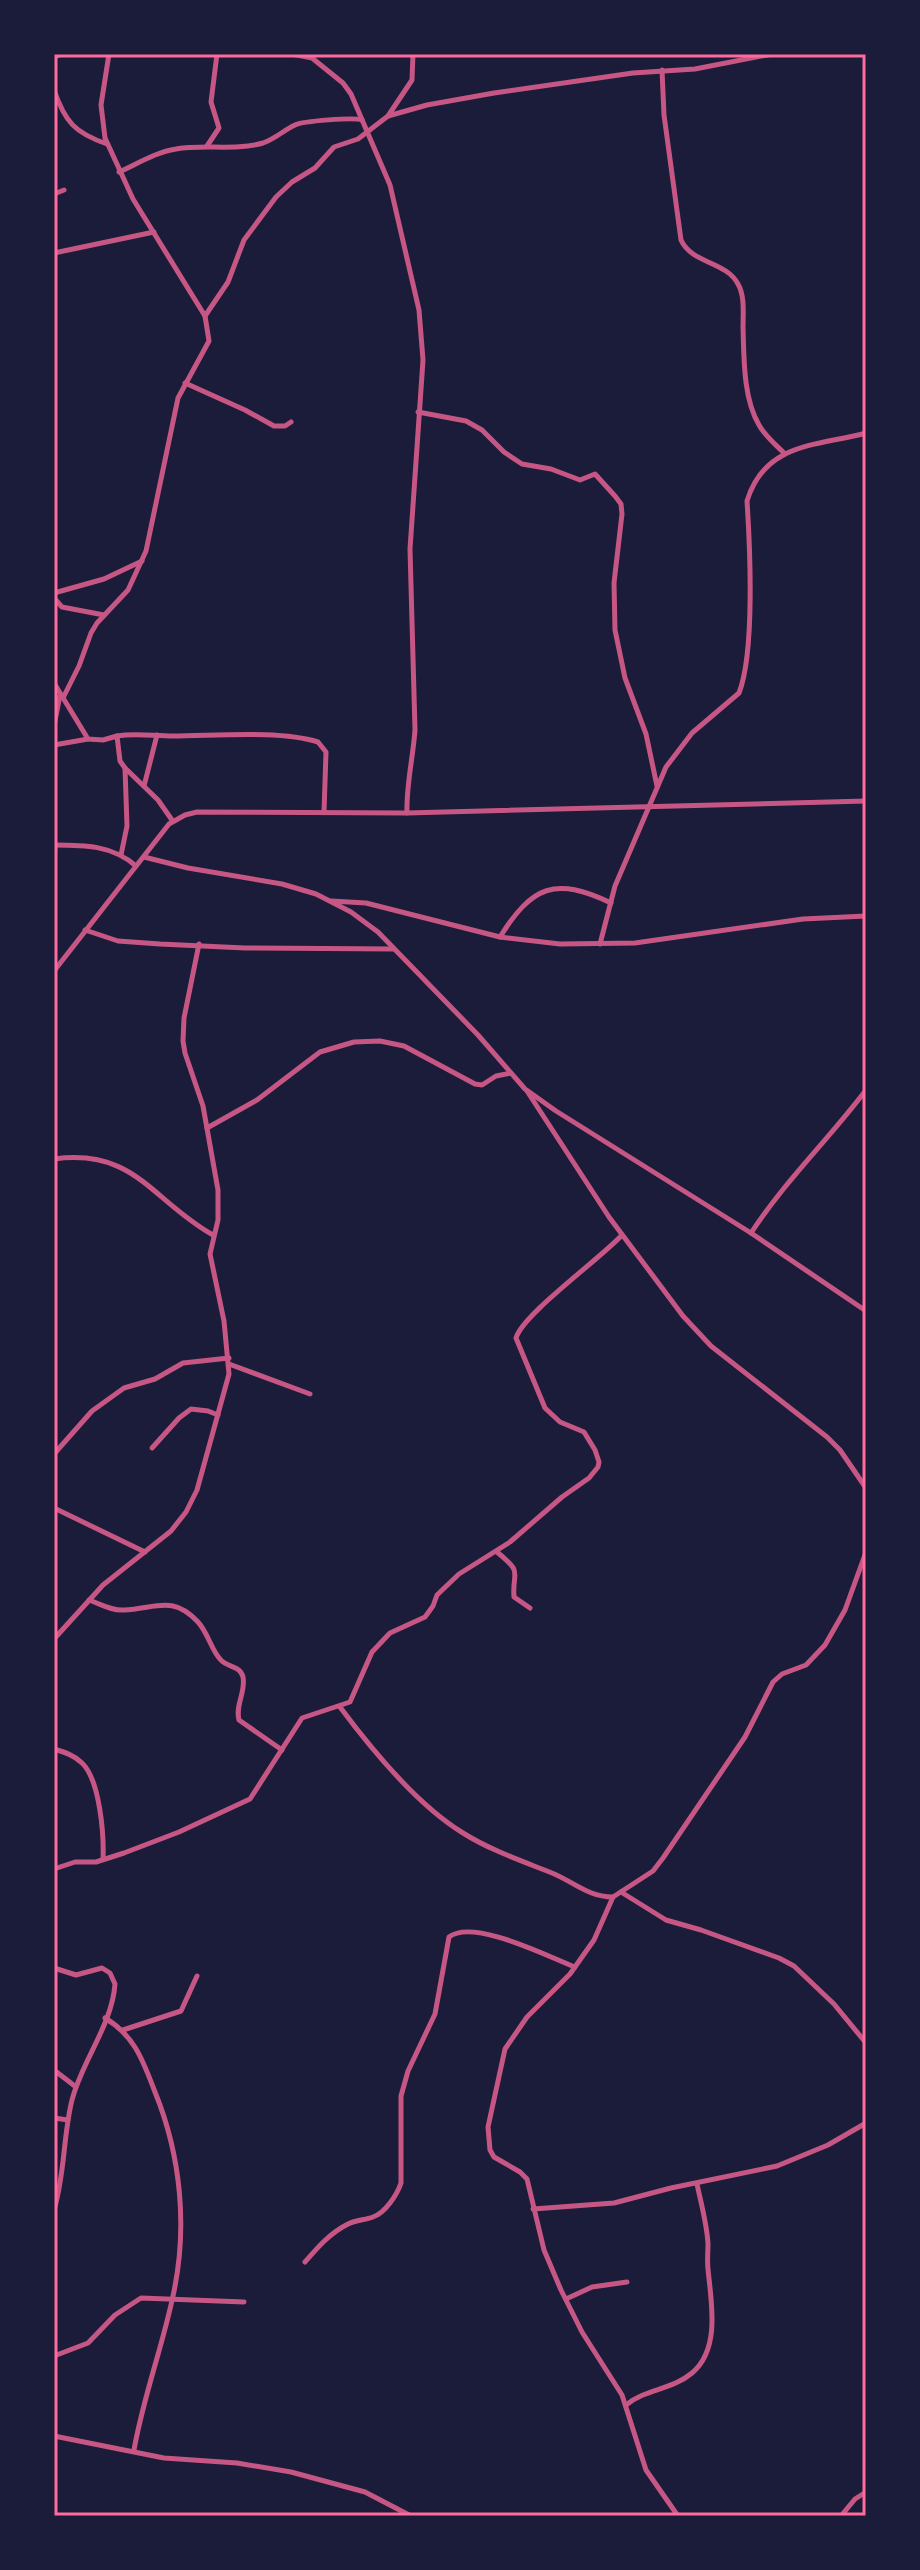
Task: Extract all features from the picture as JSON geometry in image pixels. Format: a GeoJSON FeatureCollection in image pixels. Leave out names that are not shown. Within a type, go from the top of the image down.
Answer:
{"type":"FeatureCollection","features":[{"type":"Feature","properties":{"kind":"street"},"geometry":{"type":"LineString","coordinates":[[54,57],[62,54]]}},
{"type":"Feature","properties":{"kind":"street"},"geometry":{"type":"LineString","coordinates":[[54,726],[61,696],[79,666],[91,633],[128,590],[142,561],[151,535],[178,398],[209,341],[205,316],[119,172],[107,144],[101,105],[109,54]]}},
{"type":"Feature","properties":{"kind":"street"},"geometry":{"type":"LineString","coordinates":[[207,147],[219,128],[211,102],[217,54]]}},
{"type":"Feature","properties":{"kind":"street"},"geometry":{"type":"LineString","coordinates":[[292,54],[312,58],[343,83],[364,120],[390,185],[419,310],[423,360],[410,549],[415,730],[407,813]]}},
{"type":"Feature","properties":{"kind":"street"},"geometry":{"type":"LineString","coordinates":[[388,116],[412,80],[413,54]]}},
{"type":"Feature","properties":{"kind":"street"},"geometry":{"type":"LineString","coordinates":[[205,316],[228,282],[244,240],[276,197],[292,182],[315,168],[334,147],[358,139],[388,116],[427,105],[494,93],[662,70],[695,69],[772,54]]}},
{"type":"Feature","properties":{"kind":"street"},"geometry":{"type":"LineString","coordinates":[[662,70],[665,127],[681,240],[691,254],[731,275],[738,283],[751,405],[759,425],[784,453]]}},
{"type":"Feature","properties":{"kind":"street"},"geometry":{"type":"LineString","coordinates":[[54,90],[74,128],[88,138],[107,144]]}},
{"type":"Feature","properties":{"kind":"street"},"geometry":{"type":"LineString","coordinates":[[119,172],[158,153],[262,143],[301,123],[350,117],[364,120]]}},
{"type":"Feature","properties":{"kind":"street"},"geometry":{"type":"LineString","coordinates":[[54,194],[64,190]]}},
{"type":"Feature","properties":{"kind":"street"},"geometry":{"type":"LineString","coordinates":[[54,253],[154,232]]}},
{"type":"Feature","properties":{"kind":"street"},"geometry":{"type":"LineString","coordinates":[[185,383],[274,426],[285,426],[291,422]]}},
{"type":"Feature","properties":{"kind":"street"},"geometry":{"type":"LineString","coordinates":[[418,412],[455,418],[476,426],[522,464],[551,469],[580,480],[596,474],[621,504],[614,583],[615,630],[625,678],[646,734],[657,787]]}},
{"type":"Feature","properties":{"kind":"street"},"geometry":{"type":"LineString","coordinates":[[600,944],[615,886],[657,787],[679,747],[739,693],[743,683],[749,599],[747,501],[756,479],[784,453],[815,442],[866,433]]}},
{"type":"Feature","properties":{"kind":"street"},"geometry":{"type":"LineString","coordinates":[[104,615],[62,607],[54,596],[142,561]]}},
{"type":"Feature","properties":{"kind":"street"},"geometry":{"type":"LineString","coordinates":[[54,683],[88,739]]}},
{"type":"Feature","properties":{"kind":"street"},"geometry":{"type":"LineString","coordinates":[[54,745],[117,736],[157,735],[276,736],[318,742],[326,752],[324,812]]}},
{"type":"Feature","properties":{"kind":"street"},"geometry":{"type":"LineString","coordinates":[[144,786],[157,735]]}},
{"type":"Feature","properties":{"kind":"street"},"geometry":{"type":"LineString","coordinates":[[117,736],[120,761],[158,800],[172,820]]}},
{"type":"Feature","properties":{"kind":"street"},"geometry":{"type":"LineString","coordinates":[[121,855],[127,826],[125,768]]}},
{"type":"Feature","properties":{"kind":"street"},"geometry":{"type":"LineString","coordinates":[[54,971],[172,820],[197,812],[407,813],[866,801]]}},
{"type":"Feature","properties":{"kind":"street"},"geometry":{"type":"LineString","coordinates":[[54,860],[55,845],[95,847],[121,855],[136,866]]}},
{"type":"Feature","properties":{"kind":"street"},"geometry":{"type":"LineString","coordinates":[[144,857],[282,884],[330,901],[369,924],[478,1035],[525,1089],[622,1235],[699,1333],[711,1346],[827,1437],[866,1488]]}},
{"type":"Feature","properties":{"kind":"street"},"geometry":{"type":"LineString","coordinates":[[500,937],[519,911],[542,890],[566,888],[611,903]]}},
{"type":"Feature","properties":{"kind":"street"},"geometry":{"type":"LineString","coordinates":[[330,901],[366,903],[530,942],[600,944],[653,941],[803,919],[866,916]]}},
{"type":"Feature","properties":{"kind":"street"},"geometry":{"type":"LineString","coordinates":[[85,930],[118,941],[245,948],[393,949]]}},
{"type":"Feature","properties":{"kind":"street"},"geometry":{"type":"LineString","coordinates":[[54,1639],[103,1585],[171,1531],[186,1512],[197,1490],[229,1374],[210,1254],[219,1209],[207,1128],[183,1041],[184,1018],[199,944]]}},
{"type":"Feature","properties":{"kind":"street"},"geometry":{"type":"LineString","coordinates":[[207,1128],[257,1100],[320,1052],[354,1042],[380,1041],[404,1046],[475,1084],[482,1085],[496,1076],[512,1073]]}},
{"type":"Feature","properties":{"kind":"street"},"geometry":{"type":"LineString","coordinates":[[525,1089],[751,1233],[866,1311]]}},
{"type":"Feature","properties":{"kind":"street"},"geometry":{"type":"LineString","coordinates":[[751,1233],[784,1186],[866,1090]]}},
{"type":"Feature","properties":{"kind":"street"},"geometry":{"type":"LineString","coordinates":[[54,1159],[89,1156],[123,1168],[140,1177],[186,1219],[213,1235]]}},
{"type":"Feature","properties":{"kind":"street"},"geometry":{"type":"LineString","coordinates":[[54,1869],[75,1862],[103,1859],[179,1832],[250,1799],[302,1718],[350,1702],[372,1652],[390,1633],[425,1617],[448,1583],[497,1552],[589,1478],[598,1467],[595,1450],[584,1432],[560,1422],[545,1408],[516,1338],[533,1314],[622,1235]]}},
{"type":"Feature","properties":{"kind":"street"},"geometry":{"type":"LineString","coordinates":[[54,1454],[92,1411],[124,1388],[155,1379],[183,1363],[229,1361],[310,1394]]}},
{"type":"Feature","properties":{"kind":"street"},"geometry":{"type":"LineString","coordinates":[[152,1448],[191,1409],[218,1415]]}},
{"type":"Feature","properties":{"kind":"street"},"geometry":{"type":"LineString","coordinates":[[54,1508],[145,1552]]}},
{"type":"Feature","properties":{"kind":"street"},"geometry":{"type":"LineString","coordinates":[[497,1552],[516,1574],[514,1597],[530,1608]]}},
{"type":"Feature","properties":{"kind":"street"},"geometry":{"type":"LineString","coordinates":[[678,2516],[646,2470],[626,2405],[566,2299],[544,2250],[527,2179],[494,2157],[490,2150],[488,2127],[505,2049],[527,2017],[575,1967],[594,1940],[613,1897],[653,1871],[678,1837],[745,1737],[773,1682],[782,1674],[806,1665],[825,1645],[845,1610],[866,1552]]}},
{"type":"Feature","properties":{"kind":"street"},"geometry":{"type":"LineString","coordinates":[[89,1600],[124,1610],[153,1604],[176,1606],[197,1620],[219,1659],[238,1668],[243,1677],[237,1713],[239,1720],[282,1750]]}},
{"type":"Feature","properties":{"kind":"street"},"geometry":{"type":"LineString","coordinates":[[340,1707],[378,1755],[441,1819],[491,1848],[556,1875],[595,1896],[613,1897]]}},
{"type":"Feature","properties":{"kind":"street"},"geometry":{"type":"LineString","coordinates":[[54,1749],[70,1754],[89,1772],[101,1812],[103,1859]]}},
{"type":"Feature","properties":{"kind":"street"},"geometry":{"type":"LineString","coordinates":[[621,1892],[666,1920],[779,1958],[794,1966],[834,2004],[866,2043]]}},
{"type":"Feature","properties":{"kind":"street"},"geometry":{"type":"LineString","coordinates":[[305,2262],[334,2233],[379,2214],[398,2192],[401,2183],[402,2091],[435,2014],[449,1937],[462,1932],[495,1937],[575,1967]]}},
{"type":"Feature","properties":{"kind":"street"},"geometry":{"type":"LineString","coordinates":[[54,1968],[71,1975],[102,1968],[110,1973],[115,1984],[105,2018],[76,2087],[54,2210]]}},
{"type":"Feature","properties":{"kind":"street"},"geometry":{"type":"LineString","coordinates":[[123,2030],[181,2011],[197,1976]]}},
{"type":"Feature","properties":{"kind":"street"},"geometry":{"type":"LineString","coordinates":[[105,2018],[123,2030],[144,2059],[173,2146],[180,2213],[179,2257],[173,2298],[146,2393],[134,2450]]}},
{"type":"Feature","properties":{"kind":"street"},"geometry":{"type":"LineString","coordinates":[[54,2070],[76,2087]]}},
{"type":"Feature","properties":{"kind":"street"},"geometry":{"type":"LineString","coordinates":[[54,2118],[68,2120]]}},
{"type":"Feature","properties":{"kind":"street"},"geometry":{"type":"LineString","coordinates":[[533,2209],[614,2203],[786,2163],[828,2145],[866,2123]]}},
{"type":"Feature","properties":{"kind":"street"},"geometry":{"type":"LineString","coordinates":[[626,2405],[694,2372],[709,2347],[711,2290],[708,2245],[697,2184]]}},
{"type":"Feature","properties":{"kind":"street"},"geometry":{"type":"LineString","coordinates":[[566,2299],[592,2287],[627,2282]]}},
{"type":"Feature","properties":{"kind":"street"},"geometry":{"type":"LineString","coordinates":[[54,2356],[88,2343],[132,2301],[148,2297],[244,2302]]}},
{"type":"Feature","properties":{"kind":"street"},"geometry":{"type":"LineString","coordinates":[[54,2436],[164,2458],[237,2463],[291,2472],[365,2492],[411,2516]]}},
{"type":"Feature","properties":{"kind":"street"},"geometry":{"type":"LineString","coordinates":[[841,2516],[855,2499],[866,2492]]}}]}
